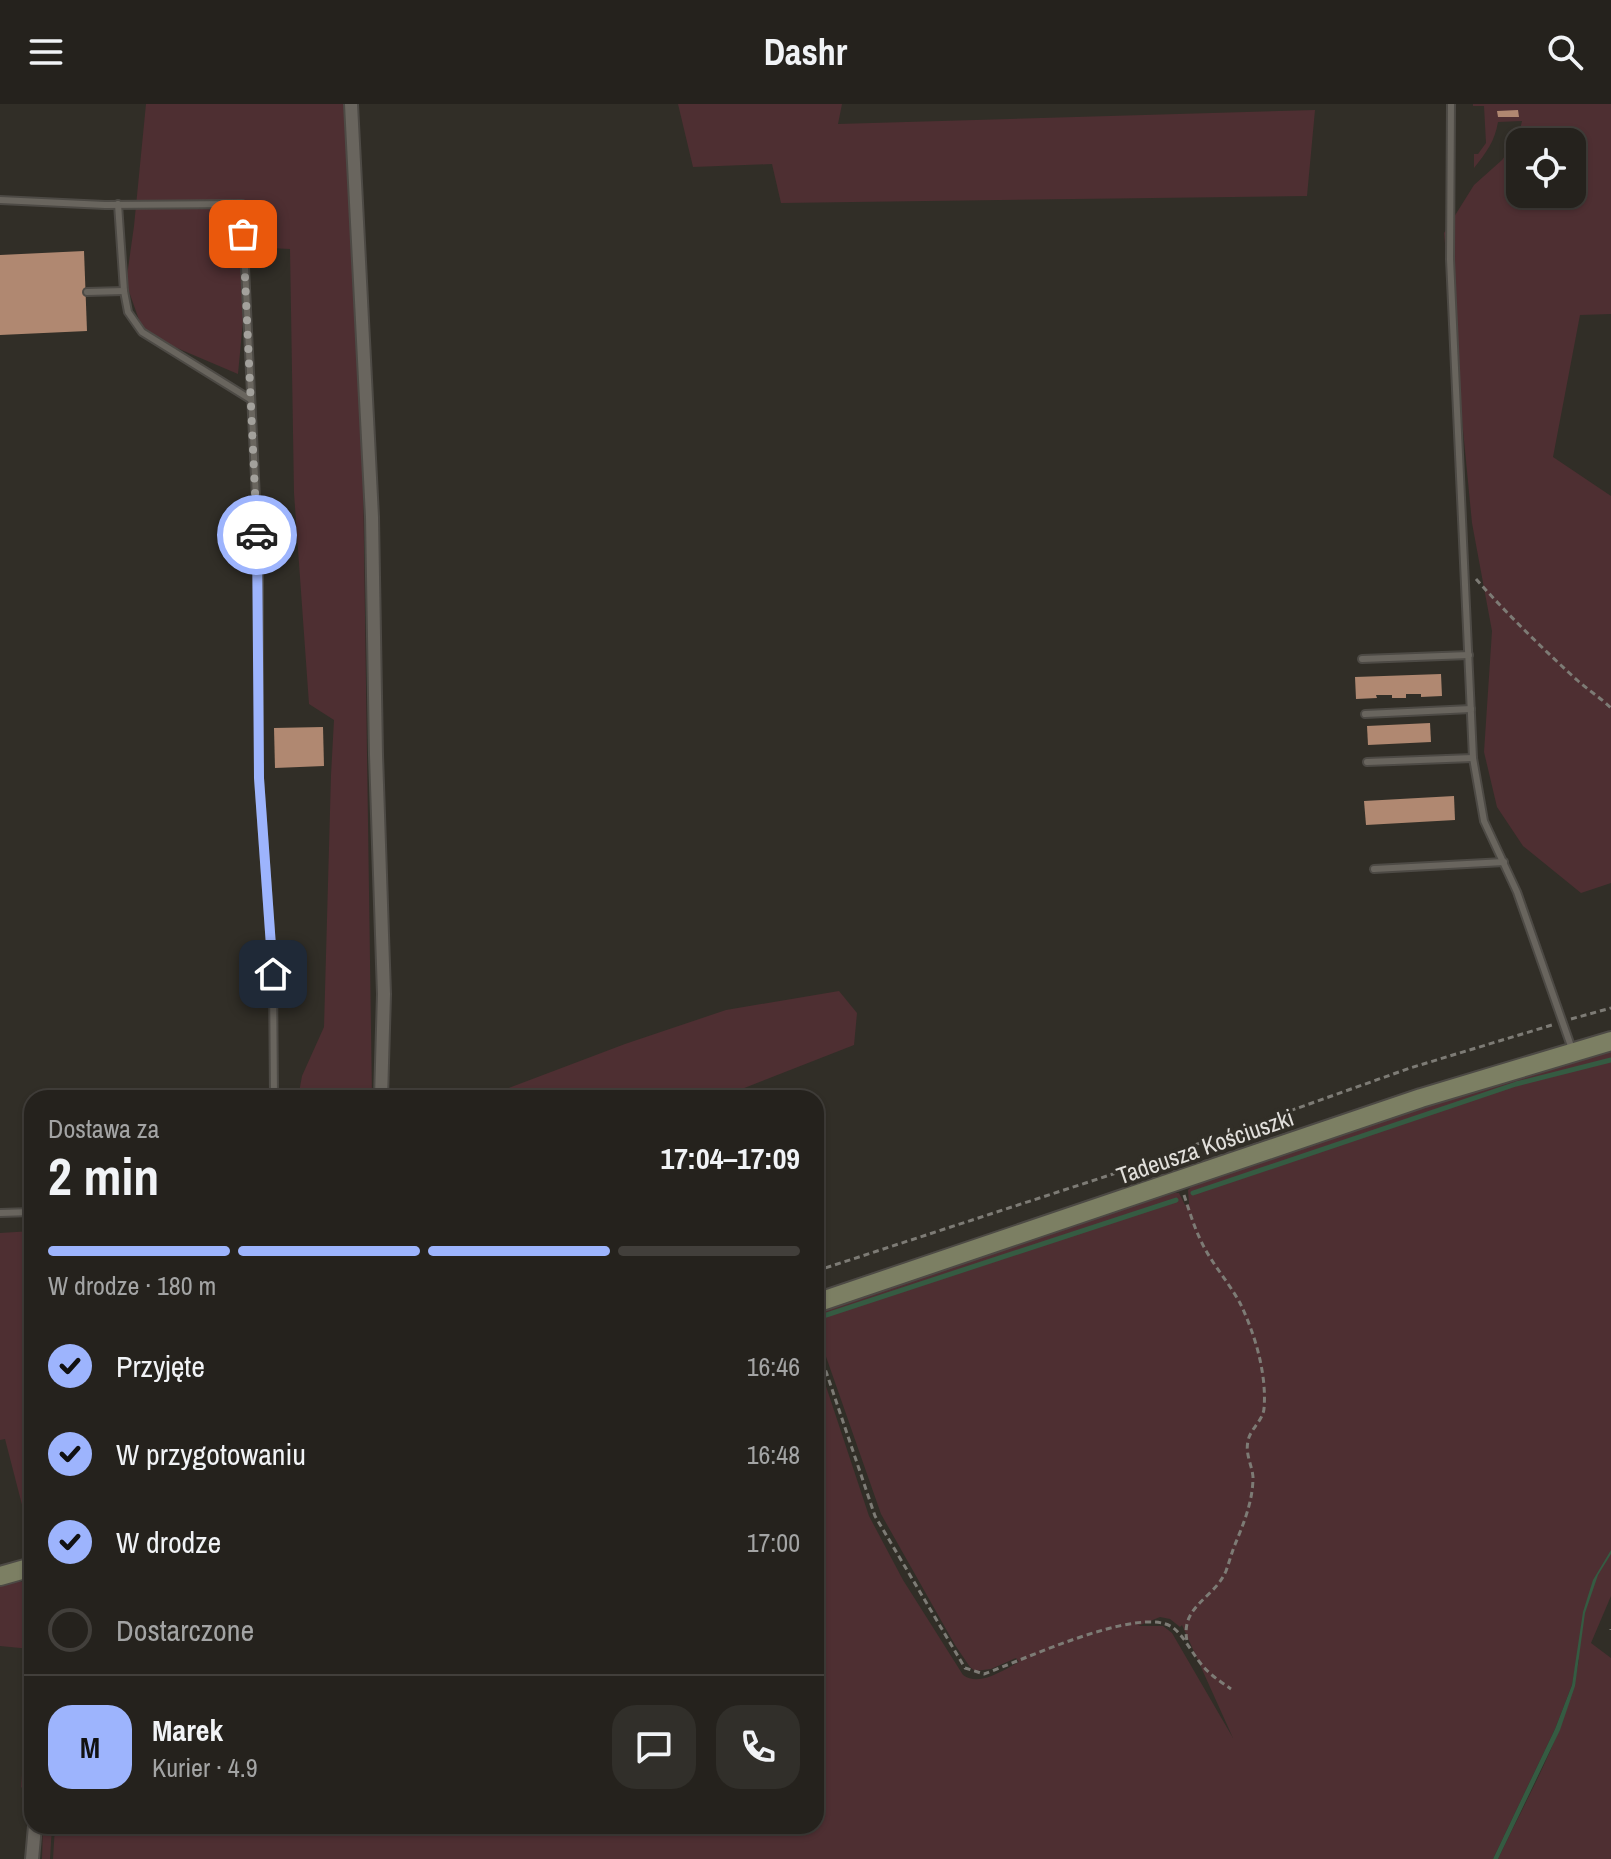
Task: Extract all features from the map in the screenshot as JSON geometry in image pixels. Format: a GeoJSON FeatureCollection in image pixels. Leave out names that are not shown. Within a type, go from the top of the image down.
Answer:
{"type":"FeatureCollection","features":[{"type":"Feature","properties":{"kind":"main road","name":"Tadeusza Kościuszki"},"geometry":{"type":"LineString","coordinates":[[824,1300],[1421,1098],[1611,1041]]}},
{"type":"Feature","properties":{"kind":"main road"},"geometry":{"type":"LineString","coordinates":[[0,1576],[24,1569]]}},
{"type":"Feature","properties":{"kind":"street"},"geometry":{"type":"LineString","coordinates":[[351,104],[372,517],[384,994],[381,1090]]}},
{"type":"Feature","properties":{"kind":"street"},"geometry":{"type":"LineString","coordinates":[[30,1834],[32,1859]]}},
{"type":"Feature","properties":{"kind":"lane"},"geometry":{"type":"LineString","coordinates":[[1451,104],[1450,259],[1473,758],[1484,821],[1517,892],[1574,1052]]}},
{"type":"Feature","properties":{"kind":"lane"},"geometry":{"type":"LineString","coordinates":[[0,200],[242,204],[259,562],[259,778],[273,974],[274,1090]]}},
{"type":"Feature","properties":{"kind":"lane"},"geometry":{"type":"LineString","coordinates":[[118,204],[128,312],[142,332],[250,399]]}},
{"type":"Feature","properties":{"kind":"lane"},"geometry":{"type":"LineString","coordinates":[[87,292],[124,291]]}},
{"type":"Feature","properties":{"kind":"lane"},"geometry":{"type":"LineString","coordinates":[[1362,659],[1469,655]]}},
{"type":"Feature","properties":{"kind":"lane"},"geometry":{"type":"LineString","coordinates":[[1365,714],[1471,709]]}},
{"type":"Feature","properties":{"kind":"lane"},"geometry":{"type":"LineString","coordinates":[[1367,762],[1473,758]]}},
{"type":"Feature","properties":{"kind":"lane"},"geometry":{"type":"LineString","coordinates":[[1374,869],[1504,862]]}},
{"type":"Feature","properties":{"kind":"lane"},"geometry":{"type":"LineString","coordinates":[[0,1213],[24,1212]]}},
{"type":"Feature","properties":{"kind":"path"},"geometry":{"type":"LineString","coordinates":[[1465,567],[1516,623],[1611,708]]}},
{"type":"Feature","properties":{"kind":"path"},"geometry":{"type":"LineString","coordinates":[[824,1268],[1113,1174],[1410,1068],[1611,1008]]}},
{"type":"Feature","properties":{"kind":"path"},"geometry":{"type":"LineString","coordinates":[[1186,1200],[1204,1248],[1251,1328],[1263,1381],[1264,1408],[1247,1443],[1253,1473],[1248,1512],[1226,1571],[1188,1617],[1185,1632],[1189,1648]]}},
{"type":"Feature","properties":{"kind":"path"},"geometry":{"type":"LineString","coordinates":[[824,1366],[875,1516],[965,1668],[984,1674],[1102,1631],[1150,1621],[1170,1625],[1178,1631],[1205,1669],[1231,1689]]}},
{"type":"Feature","properties":{"kind":"shaded area"},"geometry":{"type":"Polygon","coordinates":[[[146,104],[348,104],[362,408],[372,1090],[299,1090],[302,1076],[324,1027],[334,720],[309,704],[294,493],[290,249],[250,247],[238,374],[144,334],[126,283],[146,104]]]}},
{"type":"Feature","properties":{"kind":"shaded area"},"geometry":{"type":"Polygon","coordinates":[[[678,104],[842,104],[838,124],[1315,110],[1307,196],[781,203],[772,164],[693,167],[678,104]]]}},
{"type":"Feature","properties":{"kind":"shaded area"},"geometry":{"type":"Polygon","coordinates":[[[1473,104],[1611,104],[1611,314],[1580,315],[1553,457],[1611,496],[1611,883],[1581,893],[1523,846],[1497,807],[1484,752],[1492,631],[1472,523],[1444,233],[1474,185],[1506,154],[1506,208],[1586,208],[1586,128],[1520,128],[1522,121],[1498,122],[1495,135],[1474,168],[1474,154],[1478,154],[1486,143],[1484,106],[1473,104]]]}},
{"type":"Feature","properties":{"kind":"shaded area"},"geometry":{"type":"Polygon","coordinates":[[[839,991],[857,1013],[854,1045],[739,1090],[503,1090],[625,1044],[726,1010],[839,991]]]}},
{"type":"Feature","properties":{"kind":"shaded area"},"geometry":{"type":"Polygon","coordinates":[[[1611,1051],[1611,1596],[1591,1643],[1611,1658],[1611,1859],[1498,1859],[1534,1787],[1566,1712],[1579,1660],[1577,1658],[1572,1685],[1555,1729],[1493,1859],[53,1859],[55,1834],[824,1834],[824,1380],[869,1516],[903,1580],[963,1675],[984,1678],[1019,1662],[1016,1658],[991,1669],[975,1671],[970,1667],[881,1514],[824,1351],[824,1310],[1144,1201],[1179,1193],[1185,1205],[1189,1204],[1188,1190],[1193,1185],[1499,1083],[1611,1051]],[[1160,1617],[1138,1626],[1163,1626],[1172,1633],[1233,1738],[1182,1625],[1180,1627],[1170,1619],[1160,1617]]]}},
{"type":"Feature","properties":{"kind":"shaded area"},"geometry":{"type":"Polygon","coordinates":[[[24,1232],[24,1513],[5,1439],[0,1440],[0,1233],[24,1232]]]}},
{"type":"Feature","properties":{"kind":"shaded area"},"geometry":{"type":"Polygon","coordinates":[[[1611,1550],[1598,1575],[1585,1613],[1575,1686],[1560,1730],[1498,1859],[1493,1859],[1555,1729],[1572,1685],[1583,1612],[1593,1580],[1611,1550]]]}},
{"type":"Feature","properties":{"kind":"shaded area"},"geometry":{"type":"Polygon","coordinates":[[[24,1582],[24,1648],[0,1646],[0,1586],[24,1582]]]}},
{"type":"Feature","properties":{"kind":"shaded area"},"geometry":{"type":"Polygon","coordinates":[[[24,1746],[24,1784],[21,1788],[24,1746]]]}},
{"type":"Feature","properties":{"kind":"shaded area"},"geometry":{"type":"Polygon","coordinates":[[[43,1834],[52,1834],[50,1859],[42,1859],[43,1834]]]}},
{"type":"Feature","properties":{"kind":"building"},"geometry":{"type":"Polygon","coordinates":[[[1518,110],[1519,117],[1498,117],[1497,111],[1518,110]]]}},
{"type":"Feature","properties":{"kind":"building"},"geometry":{"type":"Polygon","coordinates":[[[84,251],[87,331],[0,335],[0,255],[84,251]]]}},
{"type":"Feature","properties":{"kind":"building"},"geometry":{"type":"Polygon","coordinates":[[[1441,674],[1442,696],[1406,694],[1406,698],[1392,698],[1392,695],[1376,695],[1377,698],[1356,699],[1355,677],[1441,674]]]}},
{"type":"Feature","properties":{"kind":"building"},"geometry":{"type":"Polygon","coordinates":[[[1430,723],[1431,742],[1368,745],[1367,726],[1430,723]]]}},
{"type":"Feature","properties":{"kind":"building"},"geometry":{"type":"Polygon","coordinates":[[[323,727],[324,766],[275,768],[274,728],[323,727]]]}},
{"type":"Feature","properties":{"kind":"building"},"geometry":{"type":"Polygon","coordinates":[[[1454,796],[1455,820],[1366,825],[1364,801],[1454,796]]]}},
{"type":"Feature","properties":{"kind":"waterway"},"geometry":{"type":"LineString","coordinates":[[1193,1193],[1516,1084],[1611,1060]]}},
{"type":"Feature","properties":{"kind":"waterway"},"geometry":{"type":"LineString","coordinates":[[824,1316],[1176,1200]]}},
{"type":"Feature","properties":{"kind":"way so far"},"geometry":{"type":"LineString","coordinates":[[243,234],[257,535]]}},
{"type":"Feature","properties":{"kind":"route"},"geometry":{"type":"LineString","coordinates":[[257,535],[259,778],[273,974]]}}]}
